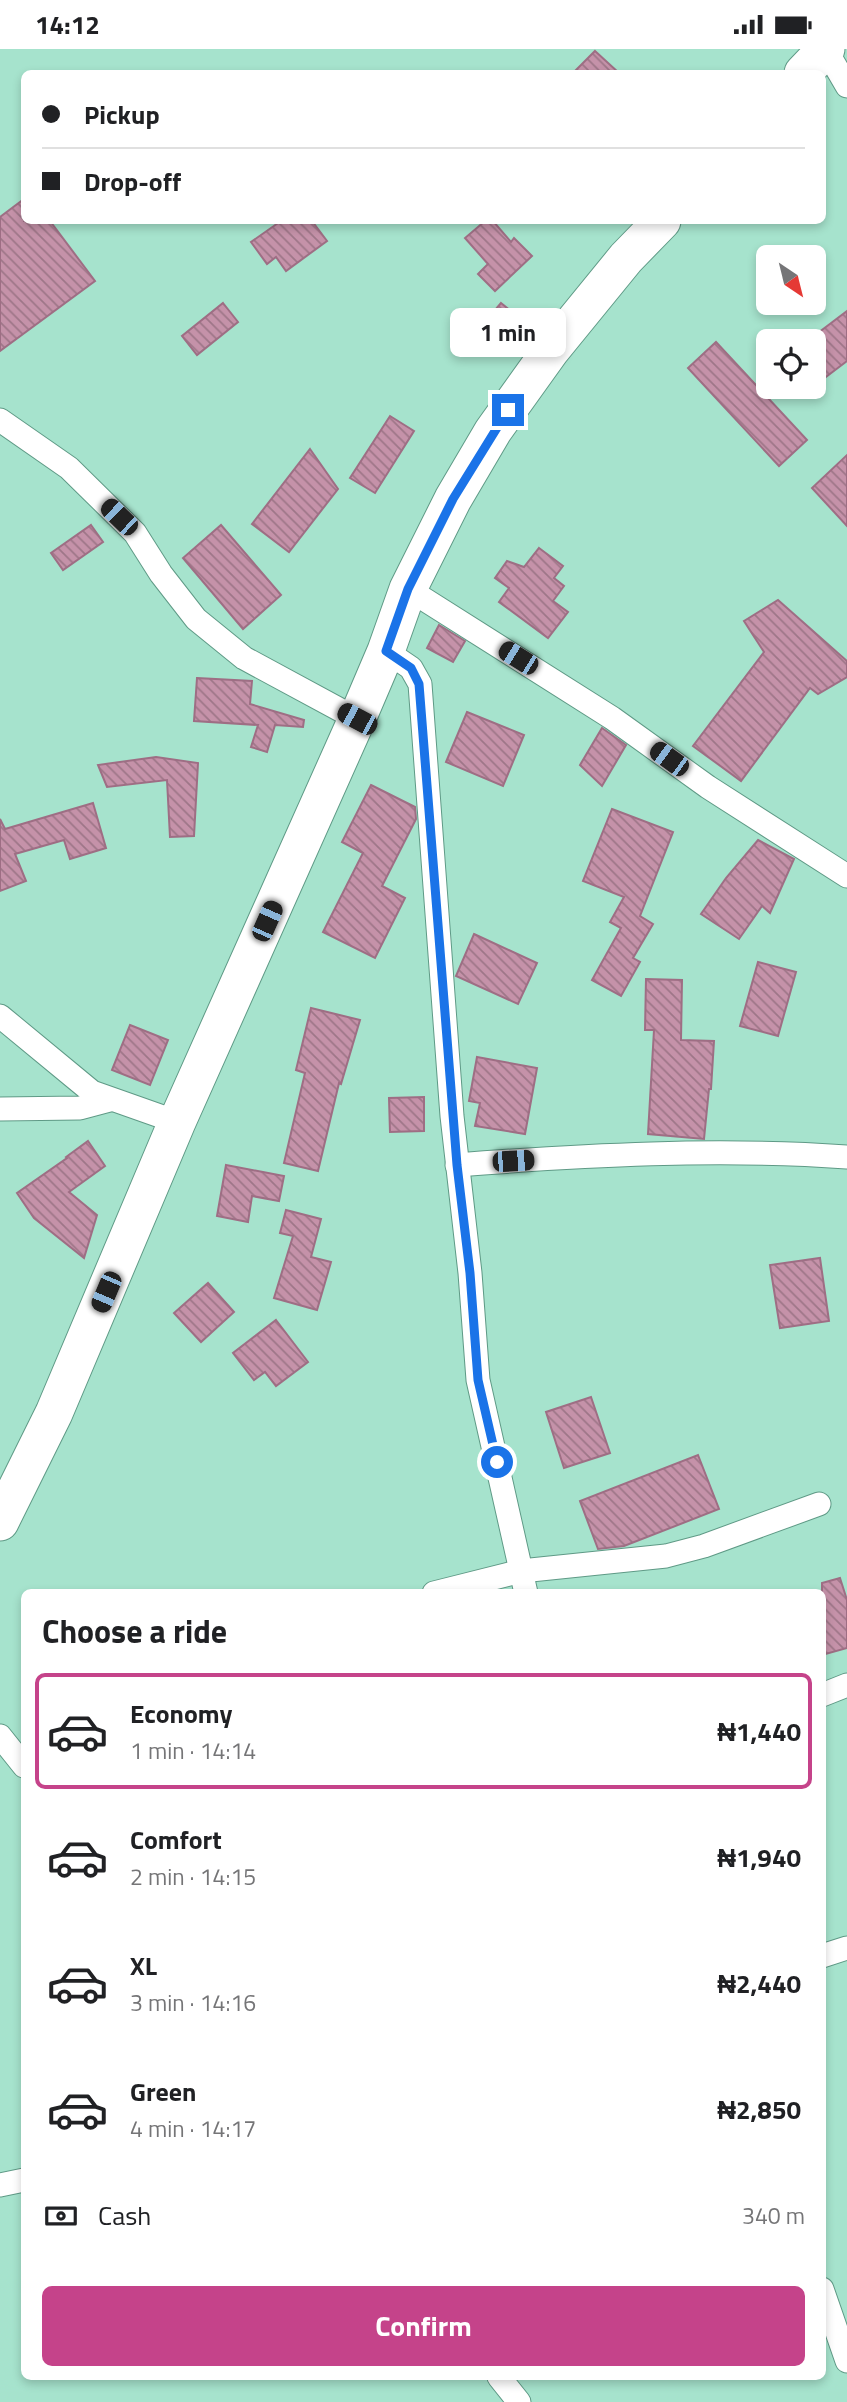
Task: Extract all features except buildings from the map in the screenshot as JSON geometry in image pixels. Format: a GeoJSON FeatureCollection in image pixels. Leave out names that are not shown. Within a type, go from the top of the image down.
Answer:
{"type":"FeatureCollection","features":[{"type":"Feature","properties":{"kind":"main road"},"geometry":{"type":"LineString","coordinates":[[806,70],[826,49]]}},
{"type":"Feature","properties":{"kind":"main road"},"geometry":{"type":"LineString","coordinates":[[0,1522],[54,1413],[177,1122],[357,719],[386,651],[408,589],[453,499],[493,431],[551,350],[626,258],[659,224]]}},
{"type":"Feature","properties":{"kind":"street"},"geometry":{"type":"LineString","coordinates":[[826,49],[847,86]]}},
{"type":"Feature","properties":{"kind":"street"},"geometry":{"type":"LineString","coordinates":[[0,419],[69,468],[135,533],[161,574],[196,619],[244,658],[357,719]]}},
{"type":"Feature","properties":{"kind":"street"},"geometry":{"type":"LineString","coordinates":[[408,589],[612,718],[708,787],[847,876]]}},
{"type":"Feature","properties":{"kind":"street"},"geometry":{"type":"LineString","coordinates":[[386,651],[411,668],[419,684],[457,1165],[470,1273],[478,1380],[523,1582]]}},
{"type":"Feature","properties":{"kind":"street"},"geometry":{"type":"LineString","coordinates":[[0,1016],[92,1091],[110,1100],[177,1122]]}},
{"type":"Feature","properties":{"kind":"street"},"geometry":{"type":"LineString","coordinates":[[0,1109],[80,1108],[110,1100]]}},
{"type":"Feature","properties":{"kind":"street"},"geometry":{"type":"LineString","coordinates":[[457,1165],[724,1152],[847,1157]]}},
{"type":"Feature","properties":{"kind":"street"},"geometry":{"type":"LineString","coordinates":[[466,1589],[523,1582],[666,1556],[704,1546],[819,1504]]}},
{"type":"Feature","properties":{"kind":"street"},"geometry":{"type":"LineString","coordinates":[[826,1693],[847,1685]]}},
{"type":"Feature","properties":{"kind":"street"},"geometry":{"type":"LineString","coordinates":[[0,1736],[21,1762]]}},
{"type":"Feature","properties":{"kind":"street"},"geometry":{"type":"LineString","coordinates":[[826,1954],[847,1948]]}},
{"type":"Feature","properties":{"kind":"street"},"geometry":{"type":"LineString","coordinates":[[0,2185],[21,2181]]}},
{"type":"Feature","properties":{"kind":"street"},"geometry":{"type":"LineString","coordinates":[[826,2301],[847,2361]]}},
{"type":"Feature","properties":{"kind":"street"},"geometry":{"type":"LineString","coordinates":[[501,2380],[519,2402]]}},
{"type":"Feature","properties":{"kind":"route"},"geometry":{"type":"LineString","coordinates":[[497,1462],[478,1380],[470,1273],[451,1096],[419,684],[411,668],[386,651],[408,589],[453,499],[508,410]]}}]}
